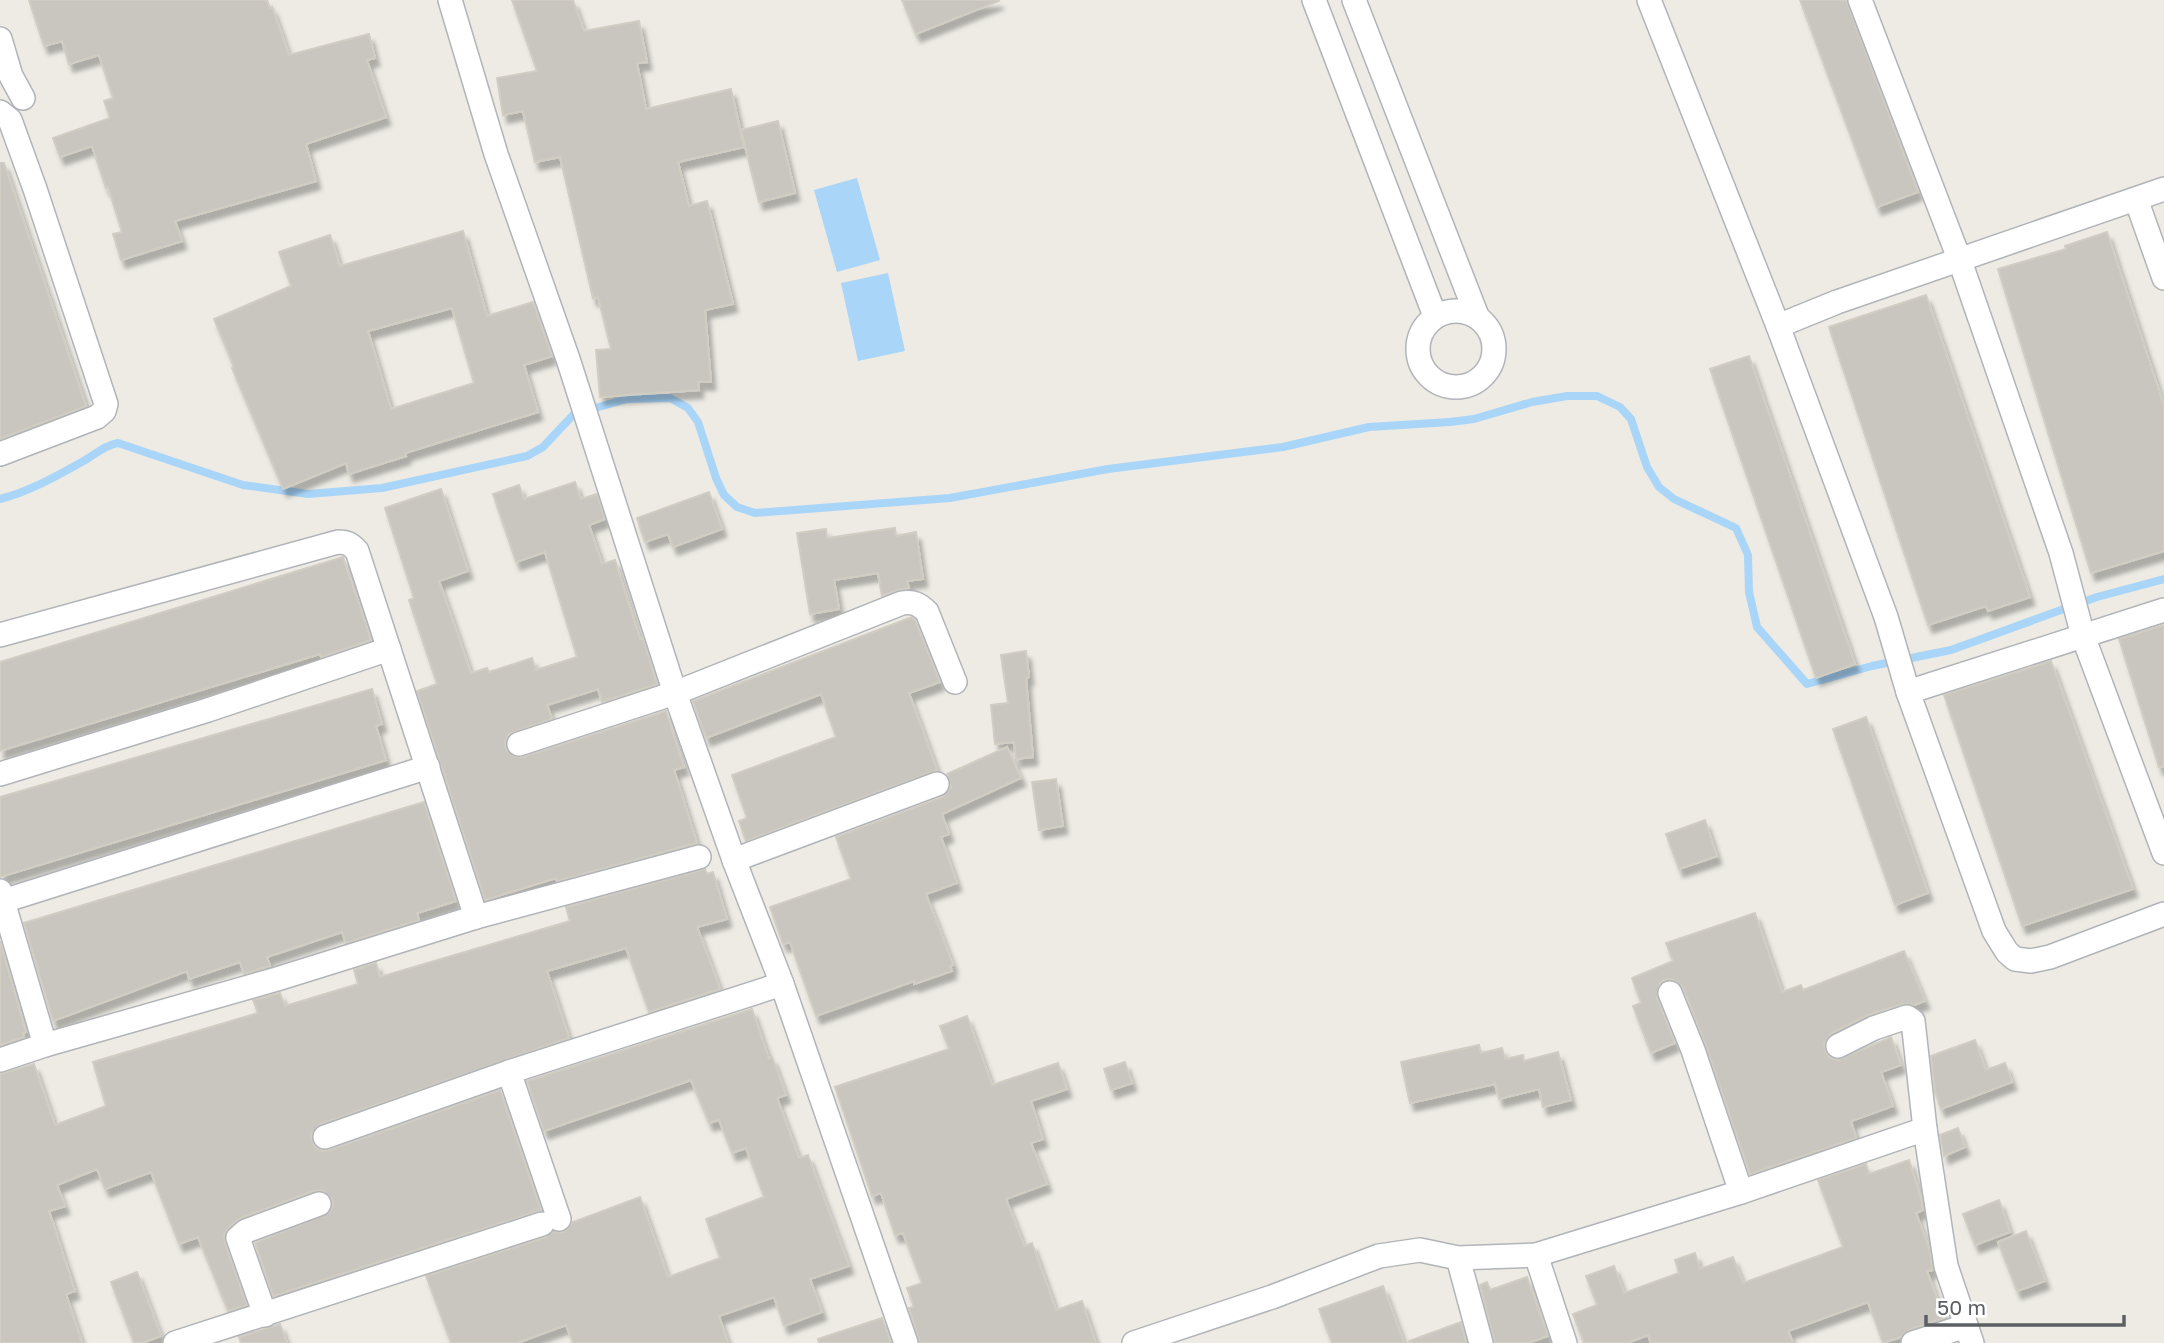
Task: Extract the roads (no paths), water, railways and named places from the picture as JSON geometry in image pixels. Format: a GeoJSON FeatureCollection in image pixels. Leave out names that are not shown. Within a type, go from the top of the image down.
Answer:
{"type":"FeatureCollection","features":[{"type":"Feature","properties":{"kind":"street"},"geometry":{"type":"LineString","coordinates":[[450,0],[496,154],[568,359],[675,693],[734,860],[782,984],[904,1342]]}},
{"type":"Feature","properties":{"kind":"street"},"geometry":{"type":"LineString","coordinates":[[1314,0],[1435,316]]}},
{"type":"Feature","properties":{"kind":"street"},"geometry":{"type":"LineString","coordinates":[[1354,0],[1477,316]]}},
{"type":"Feature","properties":{"kind":"street"},"geometry":{"type":"LineString","coordinates":[[1649,0],[1778,326],[1886,617],[1907,689],[1994,931],[2007,952],[2015,959],[2031,961],[2050,957],[2164,914]]}},
{"type":"Feature","properties":{"kind":"street"},"geometry":{"type":"LineString","coordinates":[[1860,0],[1960,261],[2061,554],[2082,629],[2164,853]]}},
{"type":"Feature","properties":{"kind":"street"},"geometry":{"type":"LineString","coordinates":[[0,39],[11,76],[23,97]]}},
{"type":"Feature","properties":{"kind":"street"},"geometry":{"type":"LineString","coordinates":[[0,112],[10,120],[106,404],[104,411],[97,416],[0,454]]}},
{"type":"Feature","properties":{"kind":"street"},"geometry":{"type":"LineString","coordinates":[[1778,326],[1837,302],[2164,190]]}},
{"type":"Feature","properties":{"kind":"street"},"geometry":{"type":"LineString","coordinates":[[2136,199],[2164,278]]}},
{"type":"Feature","properties":{"kind":"street"},"geometry":{"type":"LineString","coordinates":[[1463,310],[1477,316],[1489,327],[1495,342],[1494,359],[1486,373],[1473,384],[1457,388],[1441,385],[1428,375],[1420,360],[1418,344],[1423,328],[1435,316],[1448,311],[1463,310]]}},
{"type":"Feature","properties":{"kind":"street"},"geometry":{"type":"LineString","coordinates":[[0,635],[338,542],[347,542],[357,551],[476,917]]}},
{"type":"Feature","properties":{"kind":"street"},"geometry":{"type":"LineString","coordinates":[[519,744],[675,693],[901,603],[920,605],[927,612],[955,682]]}},
{"type":"Feature","properties":{"kind":"street"},"geometry":{"type":"LineString","coordinates":[[1907,689],[2082,629],[2164,610]]}},
{"type":"Feature","properties":{"kind":"street"},"geometry":{"type":"LineString","coordinates":[[0,774],[208,710],[389,649]]}},
{"type":"Feature","properties":{"kind":"street"},"geometry":{"type":"LineString","coordinates":[[45,1045],[1,898],[428,767]]}},
{"type":"Feature","properties":{"kind":"street"},"geometry":{"type":"LineString","coordinates":[[734,860],[937,784]]}},
{"type":"Feature","properties":{"kind":"street"},"geometry":{"type":"LineString","coordinates":[[0,1060],[277,979],[476,917],[699,857]]}},
{"type":"Feature","properties":{"kind":"street"},"geometry":{"type":"LineString","coordinates":[[325,1137],[509,1072],[782,984]]}},
{"type":"Feature","properties":{"kind":"street"},"geometry":{"type":"LineString","coordinates":[[1670,993],[1693,1050],[1741,1192]]}},
{"type":"Feature","properties":{"kind":"street"},"geometry":{"type":"LineString","coordinates":[[1838,1046],[1874,1028],[1907,1017],[1912,1018],[1914,1023],[1925,1129],[1946,1266],[1969,1335],[1913,1343]]}},
{"type":"Feature","properties":{"kind":"street"},"geometry":{"type":"LineString","coordinates":[[175,1343],[550,1221],[509,1072]]}},
{"type":"Feature","properties":{"kind":"street"},"geometry":{"type":"LineString","coordinates":[[1134,1343],[1272,1297],[1379,1256],[1420,1250],[1458,1258],[1536,1255],[1741,1192],[1925,1129]]}},
{"type":"Feature","properties":{"kind":"street"},"geometry":{"type":"LineString","coordinates":[[265,1315],[237,1238],[246,1231],[319,1204]]}},
{"type":"Feature","properties":{"kind":"street"},"geometry":{"type":"LineString","coordinates":[[1536,1255],[1564,1343]]}},
{"type":"Feature","properties":{"kind":"street"},"geometry":{"type":"LineString","coordinates":[[1458,1258],[1481,1343]]}},
{"type":"Feature","properties":{"kind":"water"},"geometry":{"type":"Polygon","coordinates":[[[857,178],[880,260],[837,272],[814,190],[857,178]]]}},
{"type":"Feature","properties":{"kind":"water"},"geometry":{"type":"Polygon","coordinates":[[[888,273],[905,351],[858,361],[841,283],[888,273]]]}},
{"type":"Feature","properties":{"kind":"waterway"},"geometry":{"type":"LineString","coordinates":[[0,499],[41,484],[118,443],[243,485],[308,494],[382,488],[527,456],[543,447],[574,414],[627,399],[670,398],[688,408],[698,422],[724,495],[737,507],[755,513],[950,498],[1108,469],[1283,447],[1369,427],[1474,419],[1532,402],[1567,396],[1597,396],[1620,407],[1631,419],[1647,467],[1659,487],[1674,499],[1736,528],[1748,555],[1749,592],[1757,627],[1807,684],[1872,666],[1951,650],[2097,597],[2164,579]]}}]}
